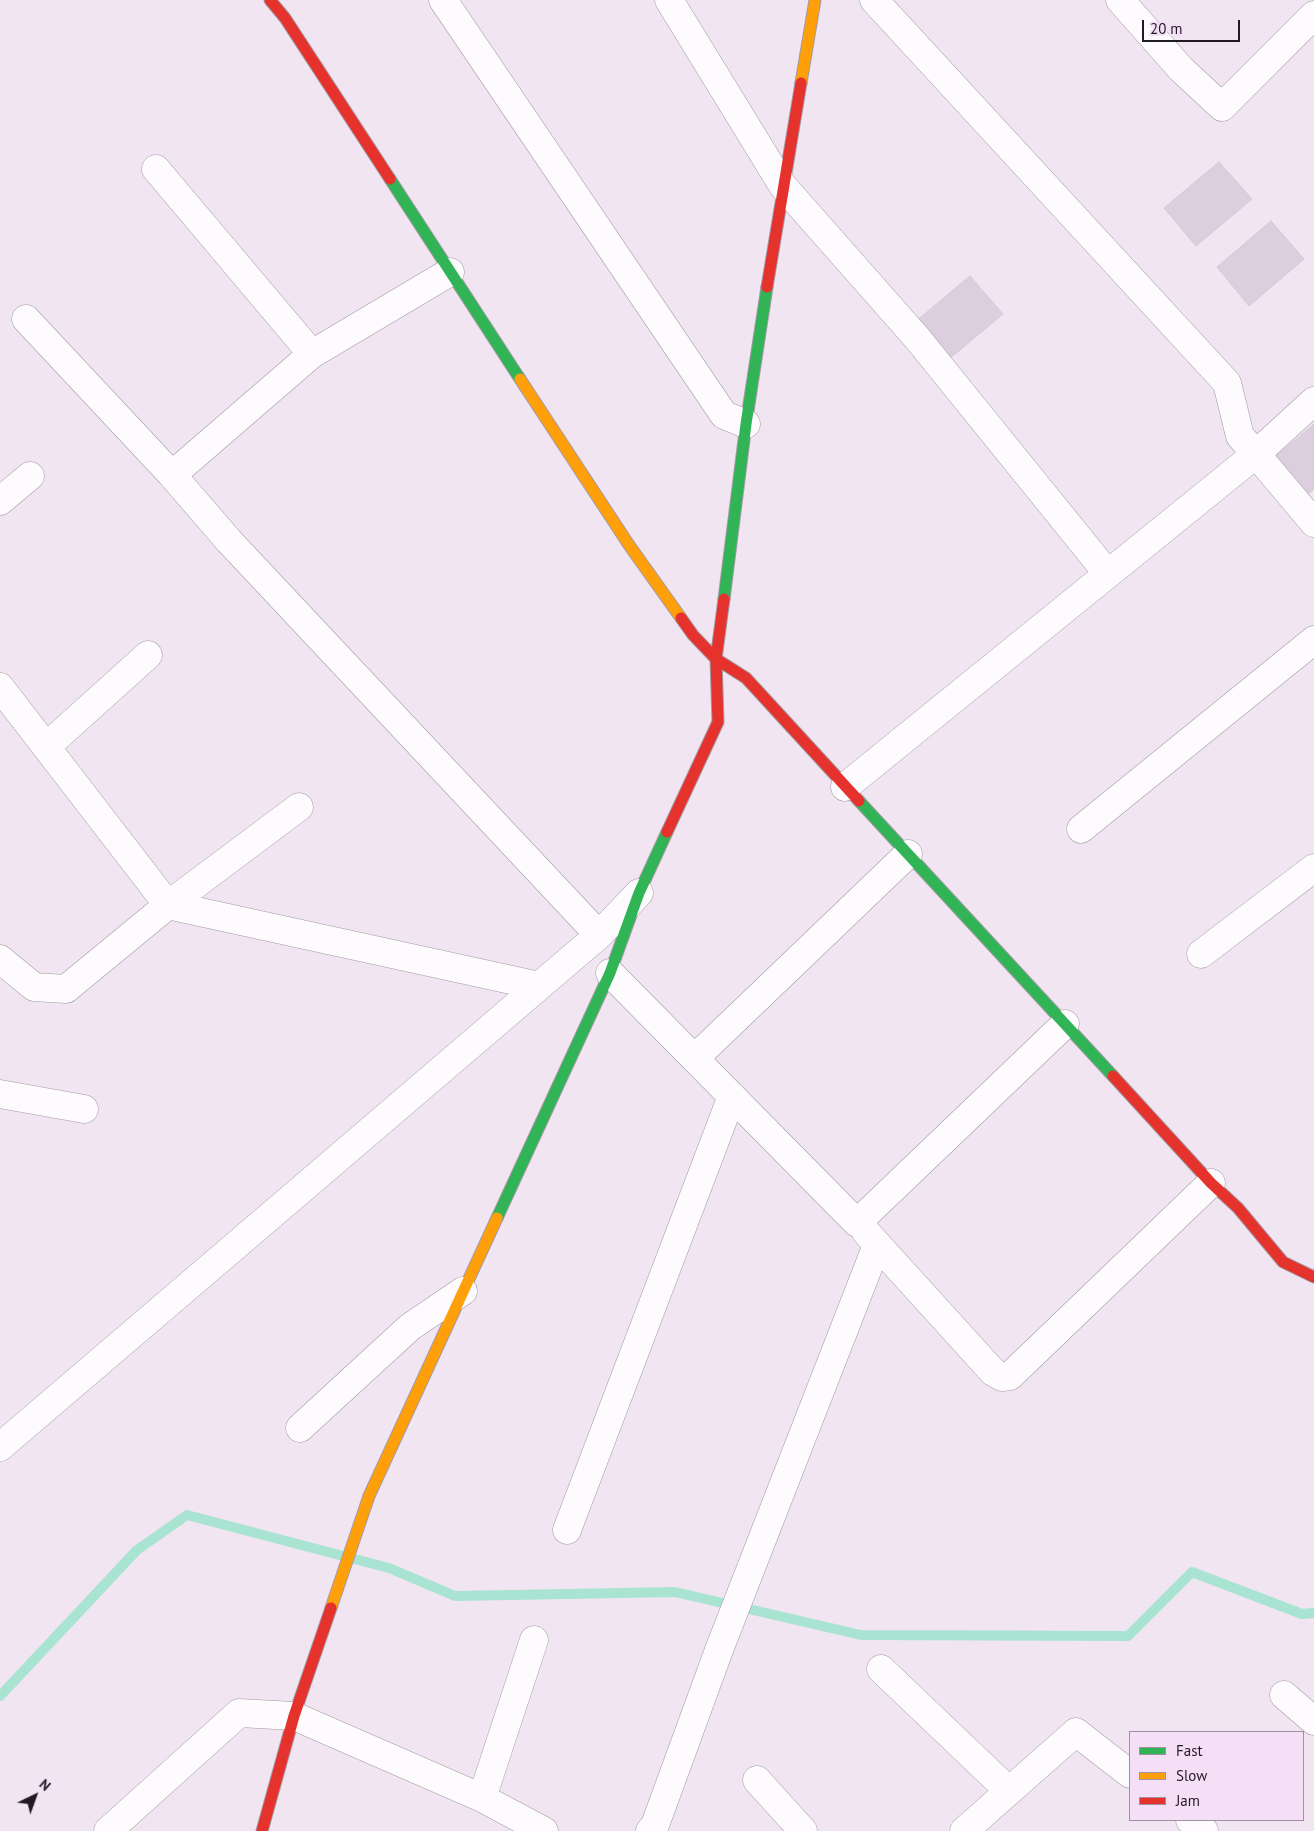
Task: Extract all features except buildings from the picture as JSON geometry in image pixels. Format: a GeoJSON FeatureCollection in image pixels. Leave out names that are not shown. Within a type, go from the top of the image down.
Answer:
{"type":"FeatureCollection","features":[{"type":"Feature","properties":{"kind":"street"},"geometry":{"type":"LineString","coordinates":[[270,0],[629,545],[693,635],[716,659],[746,678],[1211,1183],[1238,1208],[1283,1262],[1314,1277]]}},
{"type":"Feature","properties":{"kind":"street"},"geometry":{"type":"LineString","coordinates":[[669,0],[783,186],[916,338],[1108,574]]}},
{"type":"Feature","properties":{"kind":"street"},"geometry":{"type":"LineString","coordinates":[[262,1831],[294,1716],[369,1496],[610,972],[639,893],[718,722],[716,659],[746,424],[783,186],[815,0]]}},
{"type":"Feature","properties":{"kind":"street"},"geometry":{"type":"LineString","coordinates":[[874,0],[1226,383],[1240,436],[1314,523]]}},
{"type":"Feature","properties":{"kind":"street"},"geometry":{"type":"LineString","coordinates":[[1120,0],[1181,69],[1222,107],[1314,16]]}},
{"type":"Feature","properties":{"kind":"street"},"geometry":{"type":"LineString","coordinates":[[444,1],[724,415],[746,424]]}},
{"type":"Feature","properties":{"kind":"street"},"geometry":{"type":"LineString","coordinates":[[156,169],[312,354]]}},
{"type":"Feature","properties":{"kind":"street"},"geometry":{"type":"LineString","coordinates":[[172,475],[312,354],[450,272]]}},
{"type":"Feature","properties":{"kind":"street"},"geometry":{"type":"LineString","coordinates":[[26,319],[172,475],[228,541],[599,935]]}},
{"type":"Feature","properties":{"kind":"street"},"geometry":{"type":"LineString","coordinates":[[845,787],[1256,454],[1314,402]]}},
{"type":"Feature","properties":{"kind":"street"},"geometry":{"type":"LineString","coordinates":[[0,501],[30,476]]}},
{"type":"Feature","properties":{"kind":"street"},"geometry":{"type":"LineString","coordinates":[[1081,829],[1314,640]]}},
{"type":"Feature","properties":{"kind":"street"},"geometry":{"type":"LineString","coordinates":[[47,746],[148,655]]}},
{"type":"Feature","properties":{"kind":"street"},"geometry":{"type":"LineString","coordinates":[[0,687],[168,905],[539,986]]}},
{"type":"Feature","properties":{"kind":"street"},"geometry":{"type":"LineString","coordinates":[[0,959],[34,987],[66,989],[168,905],[299,807]]}},
{"type":"Feature","properties":{"kind":"street"},"geometry":{"type":"LineString","coordinates":[[695,1058],[908,854]]}},
{"type":"Feature","properties":{"kind":"street"},"geometry":{"type":"LineString","coordinates":[[1201,954],[1314,868]]}},
{"type":"Feature","properties":{"kind":"street"},"geometry":{"type":"LineString","coordinates":[[0,1447],[599,935],[639,893]]}},
{"type":"Feature","properties":{"kind":"street"},"geometry":{"type":"LineString","coordinates":[[610,972],[857,1223],[993,1372],[1002,1377],[1010,1376],[1211,1183]]}},
{"type":"Feature","properties":{"kind":"street"},"geometry":{"type":"LineString","coordinates":[[857,1223],[1065,1024]]}},
{"type":"Feature","properties":{"kind":"street"},"geometry":{"type":"LineString","coordinates":[[0,1094],[84,1109]]}},
{"type":"Feature","properties":{"kind":"street"},"geometry":{"type":"LineString","coordinates":[[567,1530],[732,1096]]}},
{"type":"Feature","properties":{"kind":"street"},"geometry":{"type":"LineString","coordinates":[[650,1831],[654,1825],[719,1650],[877,1245]]}},
{"type":"Feature","properties":{"kind":"street"},"geometry":{"type":"LineString","coordinates":[[300,1428],[410,1327],[463,1291]]}},
{"type":"Feature","properties":{"kind":"street"},"geometry":{"type":"LineString","coordinates":[[482,1798],[534,1640]]}},
{"type":"Feature","properties":{"kind":"street"},"geometry":{"type":"LineString","coordinates":[[881,1669],[1009,1790]]}},
{"type":"Feature","properties":{"kind":"street"},"geometry":{"type":"LineString","coordinates":[[1284,1695],[1314,1721]]}},
{"type":"Feature","properties":{"kind":"street"},"geometry":{"type":"LineString","coordinates":[[108,1831],[239,1713],[294,1716],[482,1798],[544,1831]]}},
{"type":"Feature","properties":{"kind":"street"},"geometry":{"type":"LineString","coordinates":[[964,1831],[1076,1732],[1129,1773]]}},
{"type":"Feature","properties":{"kind":"street"},"geometry":{"type":"LineString","coordinates":[[757,1780],[803,1831]]}},
{"type":"Feature","properties":{"kind":"street"},"geometry":{"type":"LineString","coordinates":[[1191,1821],[1204,1831]]}},
{"type":"Feature","properties":{"kind":"waterway"},"geometry":{"type":"LineString","coordinates":[[0,1696],[137,1550],[187,1515],[389,1568],[455,1596],[675,1592],[861,1635],[1128,1636],[1192,1572],[1302,1614],[1314,1613]]}},
{"type":"Feature","properties":{"kind":"traffic: fast"},"geometry":{"type":"LineString","coordinates":[[390,179],[520,379]]}},
{"type":"Feature","properties":{"kind":"traffic: fast"},"geometry":{"type":"LineString","coordinates":[[724,599],[746,424],[767,287]]}},
{"type":"Feature","properties":{"kind":"traffic: fast"},"geometry":{"type":"LineString","coordinates":[[859,801],[1113,1076]]}},
{"type":"Feature","properties":{"kind":"traffic: fast"},"geometry":{"type":"LineString","coordinates":[[497,1218],[610,973],[639,893],[667,832]]}},
{"type":"Feature","properties":{"kind":"traffic: slow"},"geometry":{"type":"LineString","coordinates":[[801,83],[815,0]]}},
{"type":"Feature","properties":{"kind":"traffic: slow"},"geometry":{"type":"LineString","coordinates":[[520,379],[629,545],[681,618]]}},
{"type":"Feature","properties":{"kind":"traffic: slow"},"geometry":{"type":"LineString","coordinates":[[331,1608],[369,1496],[497,1218]]}},
{"type":"Feature","properties":{"kind":"traffic: jam"},"geometry":{"type":"LineString","coordinates":[[270,0],[285,18],[390,179]]}},
{"type":"Feature","properties":{"kind":"traffic: jam"},"geometry":{"type":"LineString","coordinates":[[767,287],[801,83]]}},
{"type":"Feature","properties":{"kind":"traffic: jam"},"geometry":{"type":"LineString","coordinates":[[667,832],[718,722],[716,659],[724,599]]}},
{"type":"Feature","properties":{"kind":"traffic: jam"},"geometry":{"type":"LineString","coordinates":[[681,618],[693,635],[716,659],[746,678],[859,801]]}},
{"type":"Feature","properties":{"kind":"traffic: jam"},"geometry":{"type":"LineString","coordinates":[[1113,1076],[1211,1183],[1238,1208],[1283,1262],[1314,1277]]}},
{"type":"Feature","properties":{"kind":"traffic: jam"},"geometry":{"type":"LineString","coordinates":[[262,1831],[294,1716],[331,1608]]}}]}
